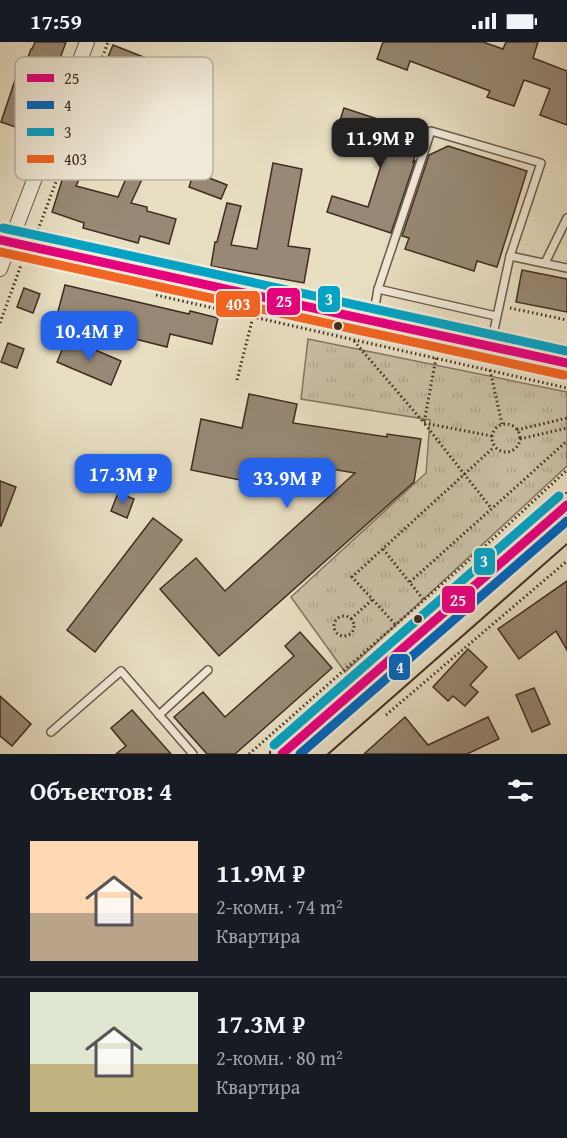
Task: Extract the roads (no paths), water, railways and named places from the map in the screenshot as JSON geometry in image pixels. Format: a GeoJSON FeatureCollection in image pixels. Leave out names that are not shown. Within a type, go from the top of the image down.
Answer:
{"type":"FeatureCollection","features":[{"type":"Feature","properties":{"kind":"main road"},"geometry":{"type":"LineString","coordinates":[[5,242],[567,363]]}},
{"type":"Feature","properties":{"kind":"main road"},"geometry":{"type":"LineString","coordinates":[[282,754],[567,505]]}},
{"type":"Feature","properties":{"kind":"main road"},"geometry":{"type":"LineString","coordinates":[[315,752],[567,528]]}},
{"type":"Feature","properties":{"kind":"street"},"geometry":{"type":"LineString","coordinates":[[81,57],[87,42]]}},
{"type":"Feature","properties":{"kind":"street"},"geometry":{"type":"LineString","coordinates":[[0,268],[5,242],[30,180]]}},
{"type":"Feature","properties":{"kind":"lane"},"geometry":{"type":"LineString","coordinates":[[372,321],[378,289],[431,130],[541,163],[510,256],[490,347]]}},
{"type":"Feature","properties":{"kind":"lane"},"geometry":{"type":"LineString","coordinates":[[545,263],[567,218]]}},
{"type":"Feature","properties":{"kind":"lane"},"geometry":{"type":"LineString","coordinates":[[510,256],[567,268]]}},
{"type":"Feature","properties":{"kind":"lane"},"geometry":{"type":"LineString","coordinates":[[378,289],[496,316]]}},
{"type":"Feature","properties":{"kind":"lane"},"geometry":{"type":"LineString","coordinates":[[159,715],[208,670]]}},
{"type":"Feature","properties":{"kind":"lane"},"geometry":{"type":"LineString","coordinates":[[51,732],[121,671],[193,754]]}}]}
